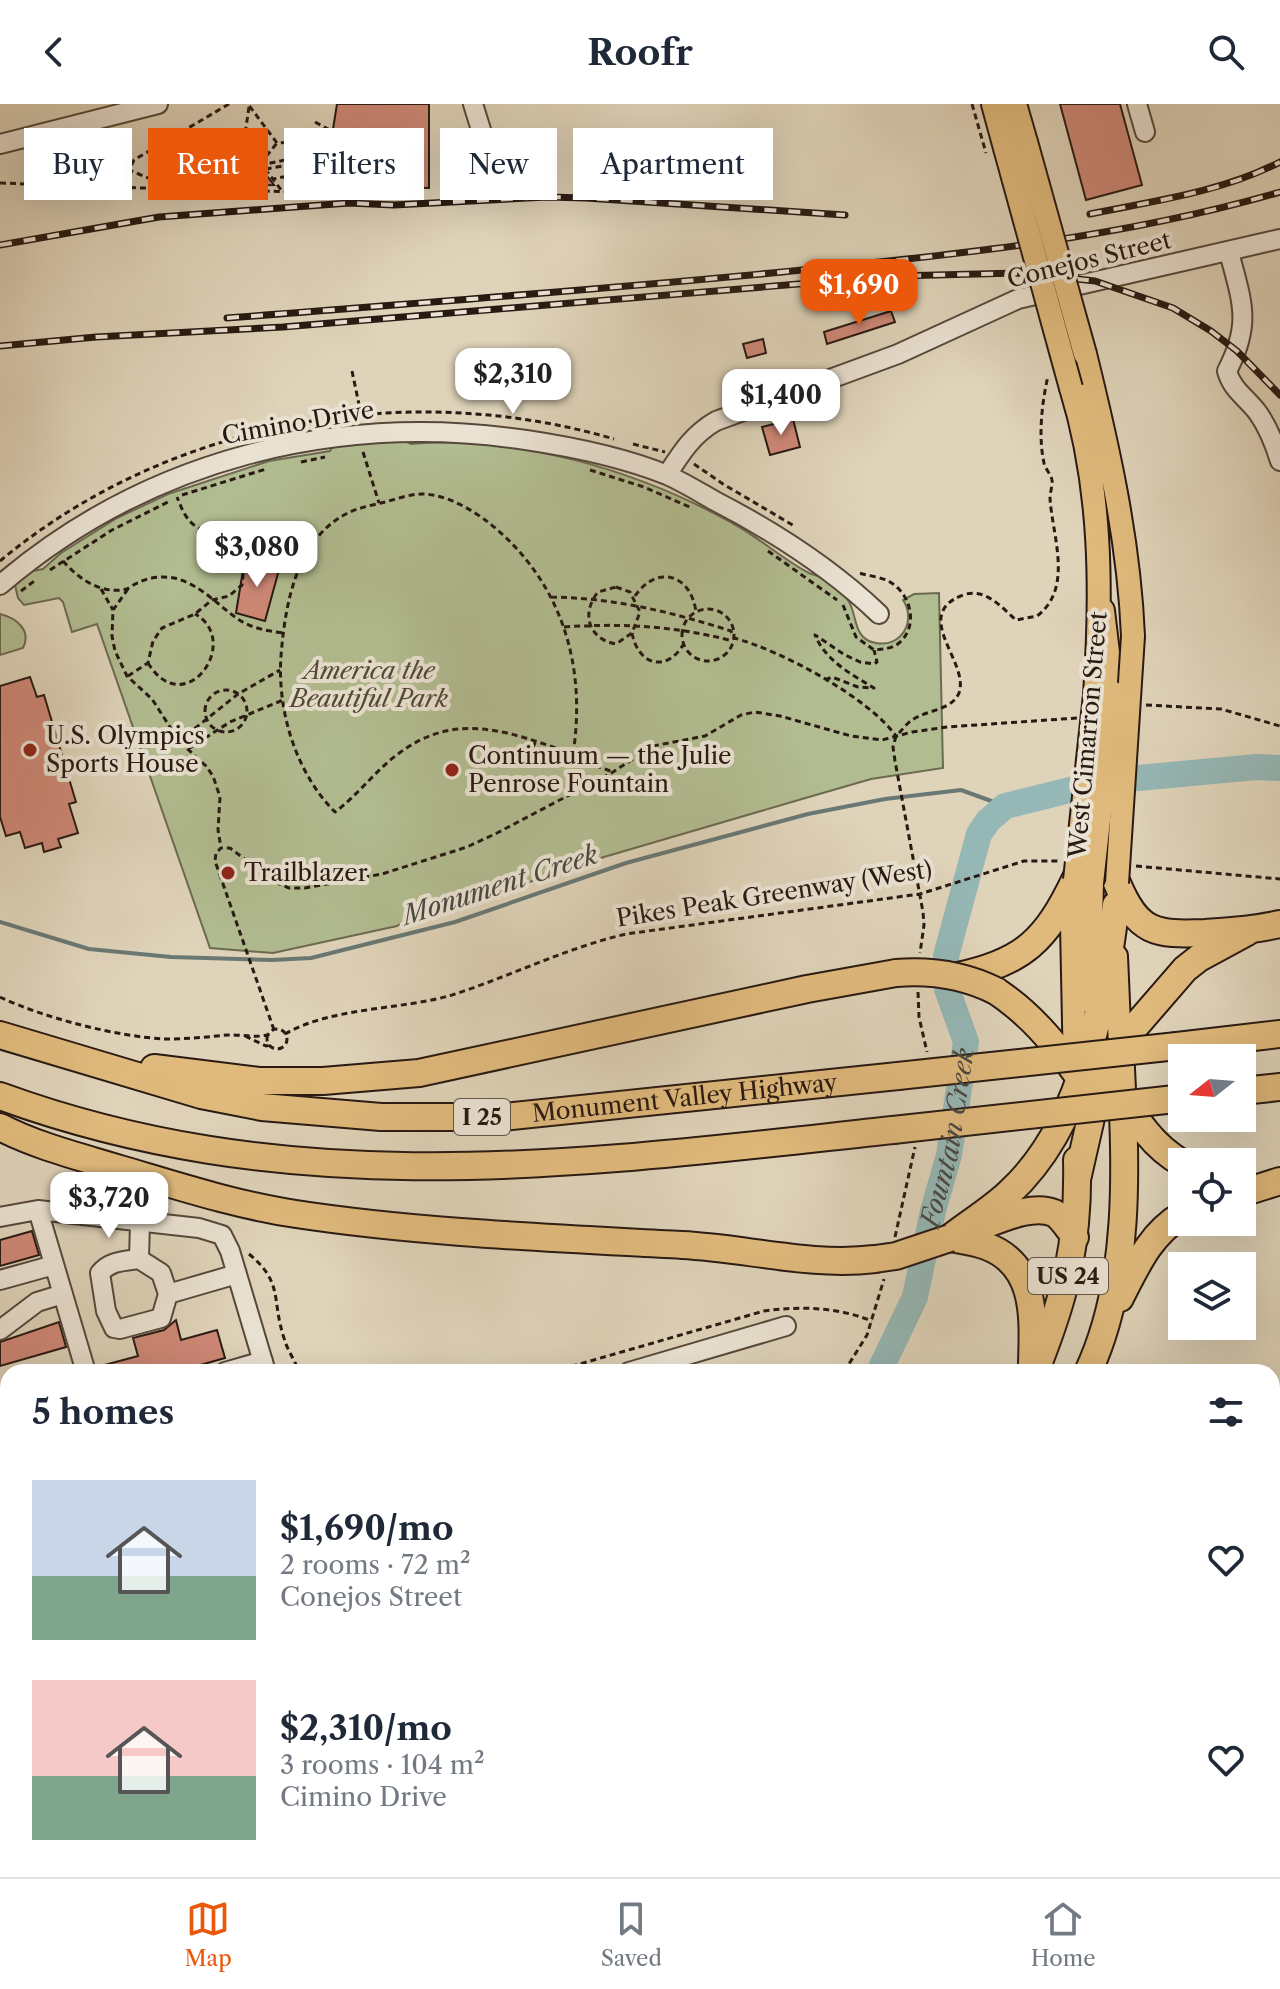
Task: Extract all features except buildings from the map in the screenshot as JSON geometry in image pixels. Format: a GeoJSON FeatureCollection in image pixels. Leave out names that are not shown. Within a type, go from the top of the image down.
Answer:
{"type":"FeatureCollection","features":[{"type":"Feature","properties":{"kind":"highway"},"geometry":{"type":"LineString","coordinates":[[997,978],[1013,959],[1035,941],[1064,904],[1076,875],[1103,694],[1101,611]]}},
{"type":"Feature","properties":{"kind":"highway"},"geometry":{"type":"LineString","coordinates":[[1076,875],[1096,1017],[1115,1059],[1122,1093],[1122,1221],[1113,1290],[1103,1330]]}},
{"type":"Feature","properties":{"kind":"highway"},"geometry":{"type":"LineString","coordinates":[[1117,894],[1141,921],[1155,931],[1175,935],[1247,932]]}},
{"type":"Feature","properties":{"kind":"highway"},"geometry":{"type":"LineString","coordinates":[[968,1232],[1032,1167],[1054,1133],[1077,1080],[1096,1017],[1108,962],[1117,894]]}},
{"type":"Feature","properties":{"kind":"highway","name":"US 24"},"geometry":{"type":"LineString","coordinates":[[1078,1175],[1093,1109],[1127,1036],[1185,969],[1199,958],[1247,932],[1280,924]]}},
{"type":"Feature","properties":{"kind":"highway"},"geometry":{"type":"LineString","coordinates":[[71,1058],[259,1081],[323,1081],[385,1076],[419,1073],[499,1057],[807,989],[896,973],[997,978]]}},
{"type":"Feature","properties":{"kind":"highway"},"geometry":{"type":"LineString","coordinates":[[997,978],[1015,1004],[1036,1024],[1077,1080],[1093,1109],[1112,1164],[1122,1221]]}},
{"type":"Feature","properties":{"kind":"highway","name":"Monument Valley Highway"},"geometry":{"type":"LineString","coordinates":[[0,1035],[201,1095],[262,1107],[436,1119],[586,1110],[1280,1034]]}},
{"type":"Feature","properties":{"kind":"highway","name":"West Cimarron Street"},"geometry":{"type":"LineString","coordinates":[[1036,1364],[1058,1314],[1075,1237],[1077,1080]]}},
{"type":"Feature","properties":{"kind":"highway"},"geometry":{"type":"LineString","coordinates":[[1256,1090],[1280,1087]]}},
{"type":"Feature","properties":{"kind":"highway"},"geometry":{"type":"LineString","coordinates":[[1122,1093],[1149,1137],[1168,1155]]}},
{"type":"Feature","properties":{"kind":"highway","name":"Monument Valley Highway"},"geometry":{"type":"LineString","coordinates":[[0,1096],[37,1110],[138,1137],[234,1155],[357,1166],[507,1166],[581,1161],[1168,1099]]}},
{"type":"Feature","properties":{"kind":"highway"},"geometry":{"type":"LineString","coordinates":[[0,1127],[212,1197],[295,1214],[577,1240],[686,1245],[793,1258],[858,1261],[896,1256],[1042,1210],[1057,1214],[1075,1237]]}},
{"type":"Feature","properties":{"kind":"highway"},"geometry":{"type":"LineString","coordinates":[[1256,1178],[1280,1178]]}},
{"type":"Feature","properties":{"kind":"highway"},"geometry":{"type":"LineString","coordinates":[[1256,1187],[1280,1178]]}},
{"type":"Feature","properties":{"kind":"highway","name":"US 24"},"geometry":{"type":"LineString","coordinates":[[1091,1364],[1103,1330],[1147,1248],[1168,1225]]}},
{"type":"Feature","properties":{"kind":"highway"},"geometry":{"type":"LineString","coordinates":[[968,1232],[1006,1256],[1023,1278],[1033,1305],[1033,1364]]}},
{"type":"Feature","properties":{"kind":"main road","name":"West Cimarron Street"},"geometry":{"type":"LineString","coordinates":[[993,104],[1016,145],[1085,354],[1111,467],[1130,582],[1133,636],[1117,894],[1115,1059]]}},
{"type":"Feature","properties":{"kind":"main road","name":"West Cimarron Street"},"geometry":{"type":"LineString","coordinates":[[1015,104],[1016,145],[1091,479],[1099,551],[1101,611]]}},
{"type":"Feature","properties":{"kind":"main road","name":"West Cimarron Street"},"geometry":{"type":"LineString","coordinates":[[1076,875],[1072,925],[1077,1080]]}},
{"type":"Feature","properties":{"kind":"street"},"geometry":{"type":"LineString","coordinates":[[0,144],[158,104]]}},
{"type":"Feature","properties":{"kind":"street"},"geometry":{"type":"LineString","coordinates":[[473,104],[480,128]]}},
{"type":"Feature","properties":{"kind":"street"},"geometry":{"type":"LineString","coordinates":[[1137,104],[1145,132]]}},
{"type":"Feature","properties":{"kind":"street","name":"Conejos Street"},"geometry":{"type":"LineString","coordinates":[[667,475],[701,430],[716,421],[898,354],[1018,299],[1280,239]]}},
{"type":"Feature","properties":{"kind":"street"},"geometry":{"type":"LineString","coordinates":[[1229,252],[1244,310],[1237,351],[1227,371],[1231,383],[1258,414],[1280,461]]}},
{"type":"Feature","properties":{"kind":"street","name":"Cimino Drive"},"geometry":{"type":"LineString","coordinates":[[7,589],[66,535],[135,495],[172,479],[256,452],[332,437],[396,430],[496,435],[585,451],[667,475],[776,533],[854,590],[879,614]]}},
{"type":"Feature","properties":{"kind":"street"},"geometry":{"type":"LineString","coordinates":[[0,1217],[38,1210],[199,1228],[226,1243],[264,1364]]}},
{"type":"Feature","properties":{"kind":"street"},"geometry":{"type":"LineString","coordinates":[[38,1210],[84,1364]]}},
{"type":"Feature","properties":{"kind":"street"},"geometry":{"type":"LineString","coordinates":[[139,1259],[140,1222]]}},
{"type":"Feature","properties":{"kind":"street"},"geometry":{"type":"LineString","coordinates":[[139,1259],[161,1273],[168,1294],[161,1318],[114,1328],[106,1311],[100,1273],[118,1261],[139,1259]]}},
{"type":"Feature","properties":{"kind":"street"},"geometry":{"type":"LineString","coordinates":[[0,1280],[54,1265]]}},
{"type":"Feature","properties":{"kind":"street"},"geometry":{"type":"LineString","coordinates":[[168,1294],[237,1274]]}},
{"type":"Feature","properties":{"kind":"street"},"geometry":{"type":"LineString","coordinates":[[0,1330],[37,1302],[63,1294]]}},
{"type":"Feature","properties":{"kind":"street"},"geometry":{"type":"LineString","coordinates":[[656,1364],[786,1326]]}},
{"type":"Feature","properties":{"kind":"path"},"geometry":{"type":"LineString","coordinates":[[188,128],[229,104]]}},
{"type":"Feature","properties":{"kind":"path"},"geometry":{"type":"LineString","coordinates":[[245,128],[249,106]]}},
{"type":"Feature","properties":{"kind":"path"},"geometry":{"type":"LineString","coordinates":[[249,106],[277,143]]}},
{"type":"Feature","properties":{"kind":"path"},"geometry":{"type":"LineString","coordinates":[[315,122],[326,128]]}},
{"type":"Feature","properties":{"kind":"path"},"geometry":{"type":"LineString","coordinates":[[268,152],[277,143],[284,143]]}},
{"type":"Feature","properties":{"kind":"path"},"geometry":{"type":"LineString","coordinates":[[148,152],[134,160],[129,170],[148,178]]}},
{"type":"Feature","properties":{"kind":"path"},"geometry":{"type":"LineString","coordinates":[[268,173],[283,191]]}},
{"type":"Feature","properties":{"kind":"path"},"geometry":{"type":"LineString","coordinates":[[273,179],[284,177]]}},
{"type":"Feature","properties":{"kind":"path"},"geometry":{"type":"LineString","coordinates":[[0,183],[148,188]]}},
{"type":"Feature","properties":{"kind":"path"},"geometry":{"type":"LineString","coordinates":[[268,191],[283,191]]}},
{"type":"Feature","properties":{"kind":"path"},"geometry":{"type":"LineString","coordinates":[[352,371],[361,414]]}},
{"type":"Feature","properties":{"kind":"path"},"geometry":{"type":"LineString","coordinates":[[920,894],[893,747],[896,736],[910,721],[932,713],[956,698],[960,689],[958,665],[943,641],[940,629],[943,613],[951,603],[963,595],[976,593],[993,599],[1016,620],[1037,616],[1054,595],[1059,555],[1050,497],[1052,479],[1044,465],[1043,446],[1044,396],[1049,372]]}},
{"type":"Feature","properties":{"kind":"path"},"geometry":{"type":"LineString","coordinates":[[0,561],[40,529],[90,497],[192,450],[296,424],[361,414],[408,411],[500,415],[617,440]]}},
{"type":"Feature","properties":{"kind":"path"},"geometry":{"type":"LineString","coordinates":[[630,444],[659,449],[698,466],[802,532]]}},
{"type":"Feature","properties":{"kind":"path"},"geometry":{"type":"LineString","coordinates":[[355,453],[376,451]]}},
{"type":"Feature","properties":{"kind":"path"},"geometry":{"type":"LineString","coordinates":[[363,452],[379,503]]}},
{"type":"Feature","properties":{"kind":"path"},"geometry":{"type":"LineString","coordinates":[[294,463],[332,456]]}},
{"type":"Feature","properties":{"kind":"path"},"geometry":{"type":"LineString","coordinates":[[7,589],[24,590],[62,561],[112,530],[177,497],[270,468]]}},
{"type":"Feature","properties":{"kind":"path"},"geometry":{"type":"LineString","coordinates":[[585,468],[644,487],[700,512]]}},
{"type":"Feature","properties":{"kind":"path"},"geometry":{"type":"LineString","coordinates":[[573,754],[579,702],[564,627],[551,597],[508,538],[477,514],[441,497],[422,494],[343,515],[319,536],[297,572],[287,604],[280,669],[283,700],[298,755],[317,791],[335,812],[398,753],[437,733],[459,728],[482,727],[536,741],[613,772]]}},
{"type":"Feature","properties":{"kind":"path"},"geometry":{"type":"LineString","coordinates":[[127,676],[148,663],[153,641],[162,628],[195,614],[212,600],[236,592],[242,585],[245,567],[234,547],[188,520],[177,497]]}},
{"type":"Feature","properties":{"kind":"path"},"geometry":{"type":"LineString","coordinates":[[761,547],[843,605],[856,637],[874,650],[877,662],[860,662],[815,635],[841,667],[874,688],[858,687],[832,677],[825,680]]}},
{"type":"Feature","properties":{"kind":"path"},"geometry":{"type":"LineString","coordinates":[[56,553],[72,572],[101,589],[113,610],[115,651],[127,676],[152,699],[179,741],[206,766],[217,785],[221,848]]}},
{"type":"Feature","properties":{"kind":"path"},"geometry":{"type":"LineString","coordinates":[[853,572],[888,580],[901,590],[911,612],[910,625],[898,644],[874,650]]}},
{"type":"Feature","properties":{"kind":"path"},"geometry":{"type":"LineString","coordinates":[[113,610],[128,589],[147,579],[168,577],[184,580],[243,623],[283,633]]}},
{"type":"Feature","properties":{"kind":"path"},"geometry":{"type":"LineString","coordinates":[[635,596],[652,580],[672,577],[689,589],[696,612]]}},
{"type":"Feature","properties":{"kind":"path"},"geometry":{"type":"LineString","coordinates":[[606,588],[624,589],[635,596],[639,606],[638,625],[621,643],[611,644],[590,625],[587,612],[592,599],[606,588]]}},
{"type":"Feature","properties":{"kind":"path"},"geometry":{"type":"LineString","coordinates":[[101,589],[128,589]]}},
{"type":"Feature","properties":{"kind":"path"},"geometry":{"type":"LineString","coordinates":[[551,597],[639,606],[731,631],[734,638]]}},
{"type":"Feature","properties":{"kind":"path"},"geometry":{"type":"LineString","coordinates":[[707,609],[723,614],[729,620],[734,638],[726,654],[714,661],[692,657],[683,645],[682,629],[689,618],[707,609]]}},
{"type":"Feature","properties":{"kind":"path"},"geometry":{"type":"LineString","coordinates":[[148,663],[160,680],[168,684],[187,683],[202,675],[210,663],[213,646],[209,628],[195,614]]}},
{"type":"Feature","properties":{"kind":"path"},"geometry":{"type":"LineString","coordinates":[[564,627],[638,625],[682,629],[729,640],[734,638],[775,652],[825,680],[864,706],[896,736]]}},
{"type":"Feature","properties":{"kind":"path"},"geometry":{"type":"LineString","coordinates":[[632,633],[637,651],[647,660],[655,662],[671,658],[683,645]]}},
{"type":"Feature","properties":{"kind":"path"},"geometry":{"type":"LineString","coordinates":[[179,741],[238,694],[280,669]]}},
{"type":"Feature","properties":{"kind":"path"},"geometry":{"type":"LineString","coordinates":[[227,690],[238,694],[247,713],[237,730],[223,733],[216,730],[206,718],[204,710],[212,695],[227,690]]}},
{"type":"Feature","properties":{"kind":"path"},"geometry":{"type":"LineString","coordinates":[[188,749],[247,713],[283,700]]}},
{"type":"Feature","properties":{"kind":"path"},"geometry":{"type":"LineString","coordinates":[[274,1030],[215,861],[216,853],[221,848],[230,848],[275,882],[289,888],[305,888],[357,879],[467,847],[613,772],[653,746],[705,736],[741,715],[755,712],[780,716],[851,736],[882,740],[896,736]]}},
{"type":"Feature","properties":{"kind":"path"},"geometry":{"type":"LineString","coordinates":[[531,767],[529,755],[536,741]]}},
{"type":"Feature","properties":{"kind":"path","name":"Pikes Peak Greenway (West)"},"geometry":{"type":"LineString","coordinates":[[285,1034],[314,1021],[450,995],[594,942],[626,934],[920,894],[1024,861],[1076,875]]}},
{"type":"Feature","properties":{"kind":"path"},"geometry":{"type":"LineString","coordinates":[[1137,866],[1280,879]]}},
{"type":"Feature","properties":{"kind":"path"},"geometry":{"type":"LineString","coordinates":[[0,997],[38,1012],[139,1037],[257,1037],[274,1030]]}},
{"type":"Feature","properties":{"kind":"path"},"geometry":{"type":"LineString","coordinates":[[242,1035],[276,1049],[283,1047],[287,1040],[285,1034],[274,1030]]}},
{"type":"Feature","properties":{"kind":"path"},"geometry":{"type":"LineString","coordinates":[[270,1034],[270,1045]]}},
{"type":"Feature","properties":{"kind":"path"},"geometry":{"type":"LineString","coordinates":[[226,1243],[249,1254],[267,1269],[276,1291],[285,1343],[295,1364]]}},
{"type":"Feature","properties":{"kind":"green space","name":"America the Beautiful Park"},"geometry":{"type":"Polygon","coordinates":[[[405,441],[411,444],[494,445],[536,451],[658,487],[732,523],[799,568],[825,580],[848,600],[859,632],[868,641],[885,643],[899,637],[908,616],[903,600],[914,594],[939,593],[943,768],[871,779],[604,857],[452,908],[410,918],[397,926],[273,953],[210,948],[97,624],[72,632],[59,598],[24,605],[18,598],[15,585],[27,572],[43,569],[61,553],[117,518],[168,494],[269,461],[330,451],[335,442],[405,441]]]}},
{"type":"Feature","properties":{"kind":"green space"},"geometry":{"type":"Polygon","coordinates":[[[0,614],[12,618],[24,630],[23,648],[0,655],[0,614]]]}},
{"type":"Feature","properties":{"kind":"waterway","name":"Fountain Creek"},"geometry":{"type":"LineString","coordinates":[[883,1364],[915,1297],[933,1211],[949,1155],[966,1042],[947,989],[946,956],[979,834],[1005,806],[1106,781],[1256,767],[1280,768]]}},
{"type":"Feature","properties":{"kind":"waterway","name":"Monument Creek"},"geometry":{"type":"LineString","coordinates":[[0,922],[89,949],[171,957],[311,958],[455,922],[626,863],[808,814],[885,799],[961,790],[1005,806]]}},
{"type":"Feature","properties":{"kind":"railway"},"geometry":{"type":"LineString","coordinates":[[1090,214],[1211,188],[1280,162]]}},
{"type":"Feature","properties":{"kind":"railway"},"geometry":{"type":"LineString","coordinates":[[227,318],[658,283],[922,257],[1103,232],[1222,208],[1280,192]]}},
{"type":"Feature","properties":{"kind":"railway"},"geometry":{"type":"LineString","coordinates":[[0,245],[159,217],[349,203],[394,205],[547,197],[845,215]]}},
{"type":"Feature","properties":{"kind":"railway"},"geometry":{"type":"LineString","coordinates":[[0,346],[96,337],[283,327],[895,276],[1023,273],[1095,281],[1173,308],[1237,351],[1280,395]]}},
{"type":"Feature","properties":{"kind":"place","name":"U.S. Olympics Sports House"},"geometry":{"type":"Point","coordinates":[30,750]}},
{"type":"Feature","properties":{"kind":"place","name":"Continuum — the Julie Penrose Fountain"},"geometry":{"type":"Point","coordinates":[452,770]}},
{"type":"Feature","properties":{"kind":"place","name":"Trailblazer"},"geometry":{"type":"Point","coordinates":[228,873]}}]}
